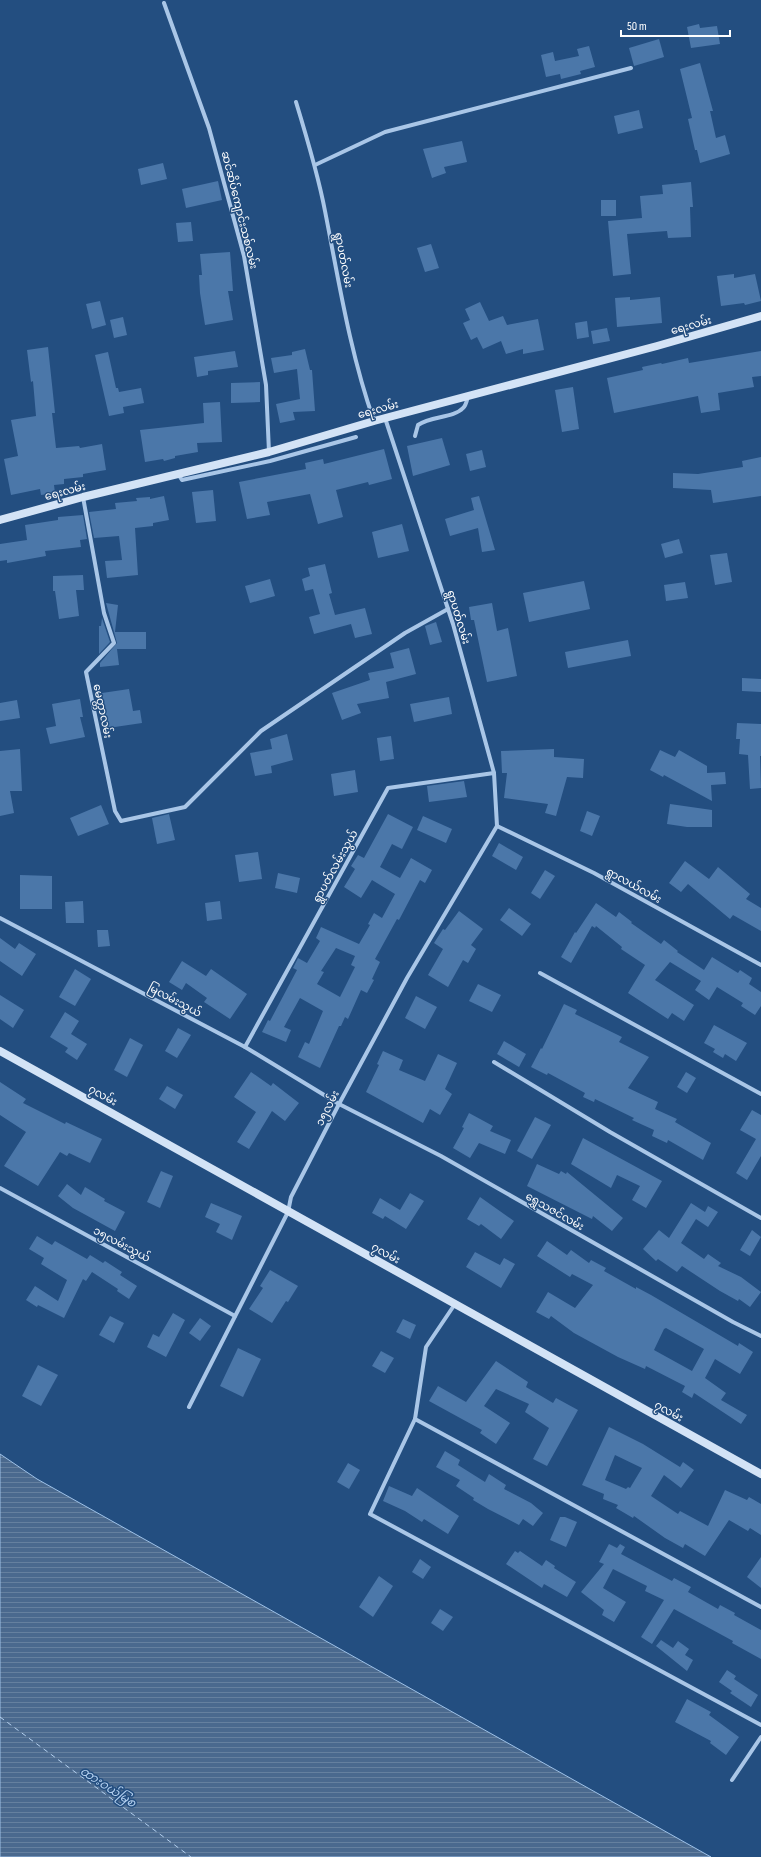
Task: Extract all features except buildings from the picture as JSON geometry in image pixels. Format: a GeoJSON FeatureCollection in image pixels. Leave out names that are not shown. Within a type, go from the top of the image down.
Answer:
{"type":"FeatureCollection","features":[{"type":"Feature","properties":{"kind":"street","name":"ဆင်ဆိပ်ကျောင်းသစ်လမ်း"},"geometry":{"type":"LineString","coordinates":[[164,3],[209,128],[244,256],[266,385],[269,452]]}},
{"type":"Feature","properties":{"kind":"street"},"geometry":{"type":"LineString","coordinates":[[315,165],[385,132],[631,68]]}},
{"type":"Feature","properties":{"kind":"street","name":"ရွာပတ်လမ်း"},"geometry":{"type":"LineString","coordinates":[[296,102],[315,165],[355,361],[374,421]]}},
{"type":"Feature","properties":{"kind":"street","name":"ရေးလမ်း"},"geometry":{"type":"LineString","coordinates":[[0,520],[83,497],[269,452],[374,421],[657,346],[761,316]]}},
{"type":"Feature","properties":{"kind":"street"},"geometry":{"type":"LineString","coordinates":[[415,436],[418,425],[425,420],[454,413],[464,408],[469,396]]}},
{"type":"Feature","properties":{"kind":"street","name":"ရွာပတ်လမ်း"},"geometry":{"type":"LineString","coordinates":[[385,418],[448,609],[494,773],[497,826]]}},
{"type":"Feature","properties":{"kind":"street"},"geometry":{"type":"LineString","coordinates":[[177,474],[182,480],[270,460],[356,437]]}},
{"type":"Feature","properties":{"kind":"street","name":"မေတ္တာလမ်း"},"geometry":{"type":"LineString","coordinates":[[83,497],[104,613],[114,643],[86,672],[115,811],[121,821],[185,807],[261,731],[405,633],[448,609]]}},
{"type":"Feature","properties":{"kind":"street","name":"ရွာပတ်လမ်းသွယ်"},"geometry":{"type":"LineString","coordinates":[[245,1047],[388,788],[494,773]]}},
{"type":"Feature","properties":{"kind":"street","name":"ရွာလယ်လမ်း"},"geometry":{"type":"LineString","coordinates":[[497,826],[594,873],[761,964]]}},
{"type":"Feature","properties":{"kind":"street","name":"၁၅လမ်း"},"geometry":{"type":"LineString","coordinates":[[189,1407],[288,1212],[292,1197],[339,1104],[407,978],[497,826]]}},
{"type":"Feature","properties":{"kind":"street","name":"မြလမ်းသွယ်"},"geometry":{"type":"LineString","coordinates":[[0,918],[245,1047],[339,1104]]}},
{"type":"Feature","properties":{"kind":"street"},"geometry":{"type":"LineString","coordinates":[[540,973],[761,1094]]}},
{"type":"Feature","properties":{"kind":"street","name":"၇လမ်း"},"geometry":{"type":"LineString","coordinates":[[0,1051],[761,1474]]}},
{"type":"Feature","properties":{"kind":"street"},"geometry":{"type":"LineString","coordinates":[[494,1062],[610,1132],[761,1218]]}},
{"type":"Feature","properties":{"kind":"street","name":"ရွှေသဇင်လမ်း"},"geometry":{"type":"LineString","coordinates":[[339,1104],[441,1156],[733,1322],[761,1336]]}},
{"type":"Feature","properties":{"kind":"street","name":"၁၅လမ်းသွယ်"},"geometry":{"type":"LineString","coordinates":[[0,1188],[236,1316]]}},
{"type":"Feature","properties":{"kind":"street"},"geometry":{"type":"LineString","coordinates":[[455,1304],[426,1347],[415,1419],[370,1514],[761,1725]]}},
{"type":"Feature","properties":{"kind":"street"},"geometry":{"type":"LineString","coordinates":[[415,1419],[761,1607]]}},
{"type":"Feature","properties":{"kind":"street"},"geometry":{"type":"LineString","coordinates":[[732,1780],[761,1737]]}},
{"type":"Feature","properties":{"kind":"water","name":"ထားဝယ်မြစ"},"geometry":{"type":"Polygon","coordinates":[[[0,1454],[37,1479],[711,1857],[0,1857],[0,1454]]]}},
{"type":"Feature","properties":{"kind":"ferry route"},"geometry":{"type":"LineString","coordinates":[[0,1717],[191,1857]]}}]}
